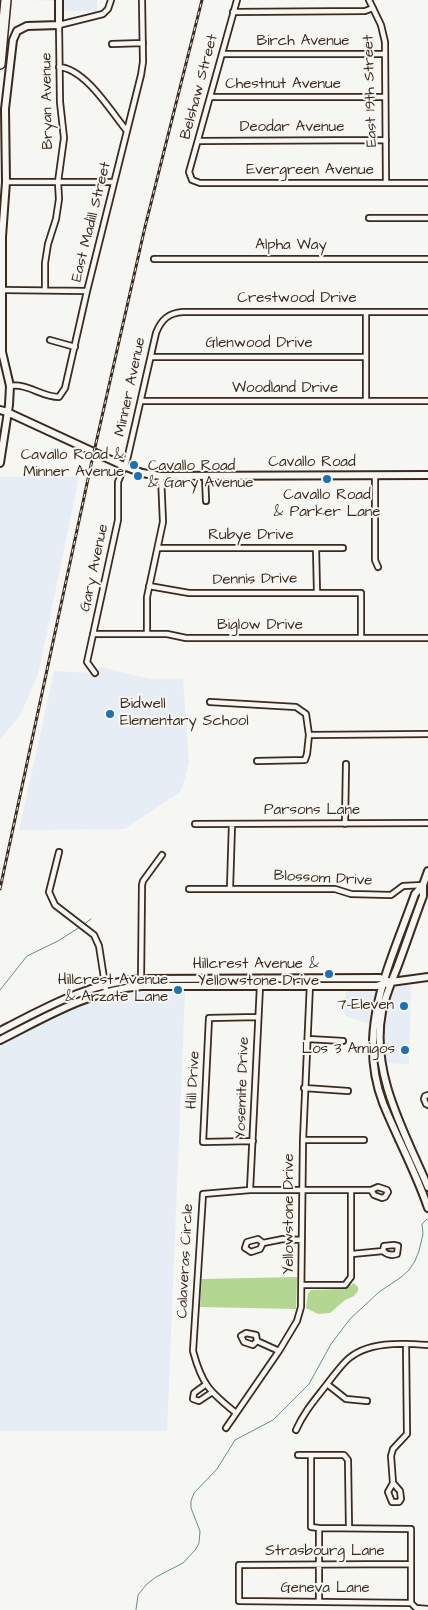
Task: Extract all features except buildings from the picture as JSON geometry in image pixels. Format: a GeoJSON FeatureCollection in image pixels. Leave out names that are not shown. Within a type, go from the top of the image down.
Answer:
{"type":"FeatureCollection","features":[{"type":"Feature","properties":{"kind":"highway"},"geometry":{"type":"LineString","coordinates":[[0,64],[6,0]]}},
{"type":"Feature","properties":{"kind":"main road","name":"Bryan Avenue"},"geometry":{"type":"LineString","coordinates":[[59,0],[59,25]]}},
{"type":"Feature","properties":{"kind":"main road"},"geometry":{"type":"LineString","coordinates":[[0,463],[4,411],[10,386],[2,352],[2,237],[6,182],[5,109],[14,35],[21,28],[59,25]]}},
{"type":"Feature","properties":{"kind":"main road","name":"Cavallo Road"},"geometry":{"type":"LineString","coordinates":[[4,411],[124,466],[142,473],[161,476],[428,476]]}},
{"type":"Feature","properties":{"kind":"main road"},"geometry":{"type":"LineString","coordinates":[[428,871],[423,885],[415,894],[386,982],[376,1004],[372,1030],[374,1065],[383,1102],[428,1208]]}},
{"type":"Feature","properties":{"kind":"main road"},"geometry":{"type":"LineString","coordinates":[[0,1040],[105,988],[142,986],[377,986],[386,982],[428,977]]}},
{"type":"Feature","properties":{"kind":"main road"},"geometry":{"type":"LineString","coordinates":[[0,1030],[72,996],[142,979],[380,978],[386,982]]}},
{"type":"Feature","properties":{"kind":"main road"},"geometry":{"type":"LineString","coordinates":[[386,982],[380,1033],[386,1085],[428,1187]]}},
{"type":"Feature","properties":{"kind":"street"},"geometry":{"type":"LineString","coordinates":[[59,25],[103,14],[108,9],[111,0]]}},
{"type":"Feature","properties":{"kind":"street","name":"East Madill Street"},"geometry":{"type":"LineString","coordinates":[[10,386],[22,386],[49,397],[59,397],[65,388],[87,291],[141,75],[142,0]]}},
{"type":"Feature","properties":{"kind":"street","name":"Belshaw Street"},"geometry":{"type":"LineString","coordinates":[[192,180],[190,172],[236,0]]}},
{"type":"Feature","properties":{"kind":"street","name":"East 19th Street"},"geometry":{"type":"LineString","coordinates":[[370,0],[383,33],[385,54],[386,183]]}},
{"type":"Feature","properties":{"kind":"street"},"geometry":{"type":"LineString","coordinates":[[233,12],[365,11],[373,8]]}},
{"type":"Feature","properties":{"kind":"street","name":"Bryan Avenue"},"geometry":{"type":"LineString","coordinates":[[45,290],[45,263],[48,244],[56,219],[59,199],[58,182],[64,138],[60,102],[59,25]]}},
{"type":"Feature","properties":{"kind":"street"},"geometry":{"type":"LineString","coordinates":[[112,44],[142,43]]}},
{"type":"Feature","properties":{"kind":"street","name":"Birch Avenue"},"geometry":{"type":"LineString","coordinates":[[222,54],[385,54]]}},
{"type":"Feature","properties":{"kind":"street"},"geometry":{"type":"LineString","coordinates":[[60,67],[66,67],[85,80],[128,131]]}},
{"type":"Feature","properties":{"kind":"street","name":"Chestnut Avenue"},"geometry":{"type":"LineString","coordinates":[[210,97],[385,97]]}},
{"type":"Feature","properties":{"kind":"street","name":"Deodar Avenue"},"geometry":{"type":"LineString","coordinates":[[199,141],[386,140]]}},
{"type":"Feature","properties":{"kind":"street","name":"Evergreen Avenue"},"geometry":{"type":"LineString","coordinates":[[192,180],[200,183],[428,183]]}},
{"type":"Feature","properties":{"kind":"street"},"geometry":{"type":"LineString","coordinates":[[6,182],[114,182]]}},
{"type":"Feature","properties":{"kind":"street"},"geometry":{"type":"LineString","coordinates":[[369,218],[428,218]]}},
{"type":"Feature","properties":{"kind":"street","name":"Alpha Way"},"geometry":{"type":"LineString","coordinates":[[154,259],[428,259]]}},
{"type":"Feature","properties":{"kind":"street"},"geometry":{"type":"LineString","coordinates":[[3,290],[87,291]]}},
{"type":"Feature","properties":{"kind":"street","name":"Crestwood Drive"},"geometry":{"type":"LineString","coordinates":[[167,316],[175,312],[428,312]]}},
{"type":"Feature","properties":{"kind":"street"},"geometry":{"type":"LineString","coordinates":[[366,312],[366,401]]}},
{"type":"Feature","properties":{"kind":"street","name":"Minner Avenue"},"geometry":{"type":"LineString","coordinates":[[124,466],[127,460],[156,333],[167,316]]}},
{"type":"Feature","properties":{"kind":"street"},"geometry":{"type":"LineString","coordinates":[[50,340],[75,347]]}},
{"type":"Feature","properties":{"kind":"street","name":"Glenwood Drive"},"geometry":{"type":"LineString","coordinates":[[151,357],[366,357]]}},
{"type":"Feature","properties":{"kind":"street","name":"Woodland Drive"},"geometry":{"type":"LineString","coordinates":[[141,401],[428,401]]}},
{"type":"Feature","properties":{"kind":"street","name":"Gary Avenue"},"geometry":{"type":"LineString","coordinates":[[95,673],[87,662],[118,520],[118,482],[124,466]]}},
{"type":"Feature","properties":{"kind":"street"},"geometry":{"type":"LineString","coordinates":[[375,475],[375,560],[378,567]]}},
{"type":"Feature","properties":{"kind":"street"},"geometry":{"type":"LineString","coordinates":[[147,634],[147,597],[163,522],[161,476]]}},
{"type":"Feature","properties":{"kind":"street"},"geometry":{"type":"LineString","coordinates":[[205,476],[206,502]]}},
{"type":"Feature","properties":{"kind":"street","name":"Rubye Drive"},"geometry":{"type":"LineString","coordinates":[[158,548],[344,548]]}},
{"type":"Feature","properties":{"kind":"street"},"geometry":{"type":"LineString","coordinates":[[316,548],[317,592]]}},
{"type":"Feature","properties":{"kind":"street","name":"Dennis Drive"},"geometry":{"type":"LineString","coordinates":[[149,586],[189,593],[361,593],[361,638]]}},
{"type":"Feature","properties":{"kind":"street","name":"Biglow Drive"},"geometry":{"type":"LineString","coordinates":[[93,634],[167,634],[186,638],[428,638]]}},
{"type":"Feature","properties":{"kind":"street"},"geometry":{"type":"LineString","coordinates":[[210,702],[296,706],[306,714],[309,734],[305,760],[257,761]]}},
{"type":"Feature","properties":{"kind":"street"},"geometry":{"type":"LineString","coordinates":[[309,734],[428,734]]}},
{"type":"Feature","properties":{"kind":"street"},"geometry":{"type":"LineString","coordinates":[[345,824],[346,764]]}},
{"type":"Feature","properties":{"kind":"street","name":"Parsons Lane"},"geometry":{"type":"LineString","coordinates":[[195,824],[428,824]]}},
{"type":"Feature","properties":{"kind":"street"},"geometry":{"type":"LineString","coordinates":[[230,888],[232,824]]}},
{"type":"Feature","properties":{"kind":"street"},"geometry":{"type":"LineString","coordinates":[[60,852],[49,892],[55,905],[94,935],[99,946],[105,988]]}},
{"type":"Feature","properties":{"kind":"street"},"geometry":{"type":"LineString","coordinates":[[142,986],[142,885],[162,855]]}},
{"type":"Feature","properties":{"kind":"street","name":"Blossom Drive"},"geometry":{"type":"LineString","coordinates":[[190,889],[335,889],[351,894],[391,894],[403,886],[414,887],[423,885]]}},
{"type":"Feature","properties":{"kind":"street","name":"Yellowstone Drive"},"geometry":{"type":"LineString","coordinates":[[226,1428],[279,1351],[297,1321],[301,1307],[304,1088],[310,978]]}},
{"type":"Feature","properties":{"kind":"street","name":"Yosemite Drive"},"geometry":{"type":"LineString","coordinates":[[250,1190],[260,986]]}},
{"type":"Feature","properties":{"kind":"street","name":"Hill Drive"},"geometry":{"type":"LineString","coordinates":[[253,1141],[203,1142],[209,1018],[258,1017]]}},
{"type":"Feature","properties":{"kind":"street"},"geometry":{"type":"LineString","coordinates":[[308,1039],[343,1041]]}},
{"type":"Feature","properties":{"kind":"street"},"geometry":{"type":"LineString","coordinates":[[304,1088],[348,1091]]}},
{"type":"Feature","properties":{"kind":"street"},"geometry":{"type":"LineString","coordinates":[[428,1095],[424,1099],[428,1105]]}},
{"type":"Feature","properties":{"kind":"street"},"geometry":{"type":"LineString","coordinates":[[303,1140],[364,1140]]}},
{"type":"Feature","properties":{"kind":"street","name":"Calaveras Circle"},"geometry":{"type":"LineString","coordinates":[[236,1414],[211,1393],[197,1367],[193,1351],[202,1194],[250,1190],[371,1190]]}},
{"type":"Feature","properties":{"kind":"street"},"geometry":{"type":"LineString","coordinates":[[302,1285],[345,1285],[351,1278],[351,1190]]}},
{"type":"Feature","properties":{"kind":"street"},"geometry":{"type":"LineString","coordinates":[[262,1243],[282,1239],[302,1240]]}},
{"type":"Feature","properties":{"kind":"street"},"geometry":{"type":"LineString","coordinates":[[352,1254],[383,1251]]}},
{"type":"Feature","properties":{"kind":"street"},"geometry":{"type":"LineString","coordinates":[[257,1341],[279,1351]]}},
{"type":"Feature","properties":{"kind":"street"},"geometry":{"type":"LineString","coordinates":[[393,1483],[393,1449],[406,1434],[406,1344]]}},
{"type":"Feature","properties":{"kind":"street"},"geometry":{"type":"LineString","coordinates":[[296,1430],[302,1416],[346,1360],[360,1351],[378,1346],[428,1344]]}},
{"type":"Feature","properties":{"kind":"street"},"geometry":{"type":"LineString","coordinates":[[327,1384],[346,1399],[367,1401]]}},
{"type":"Feature","properties":{"kind":"street"},"geometry":{"type":"LineString","coordinates":[[206,1385],[194,1393],[193,1399],[199,1401],[211,1393]]}},
{"type":"Feature","properties":{"kind":"street"},"geometry":{"type":"LineString","coordinates":[[298,1455],[344,1455],[348,1460],[349,1528]]}},
{"type":"Feature","properties":{"kind":"street"},"geometry":{"type":"LineString","coordinates":[[311,1455],[311,1527],[411,1529],[411,1603]]}},
{"type":"Feature","properties":{"kind":"street"},"geometry":{"type":"LineString","coordinates":[[319,1528],[319,1602]]}},
{"type":"Feature","properties":{"kind":"street","name":"Strasbourg Lane"},"geometry":{"type":"LineString","coordinates":[[239,1601],[239,1565],[411,1564]]}},
{"type":"Feature","properties":{"kind":"street","name":"Geneva Lane"},"geometry":{"type":"LineString","coordinates":[[239,1601],[411,1603],[416,1608],[428,1609]]}},
{"type":"Feature","properties":{"kind":"shaded area"},"geometry":{"type":"Polygon","coordinates":[[[28,0],[97,0],[97,11],[59,11],[59,1],[28,0]]]}},
{"type":"Feature","properties":{"kind":"shaded area"},"geometry":{"type":"Polygon","coordinates":[[[0,477],[79,477],[38,675],[20,715],[0,740],[0,477]]]}},
{"type":"Feature","properties":{"kind":"shaded area"},"geometry":{"type":"Polygon","coordinates":[[[100,667],[150,679],[183,679],[189,763],[181,791],[125,829],[19,830],[54,671],[95,673],[100,667]]]}},
{"type":"Feature","properties":{"kind":"shaded area"},"geometry":{"type":"Polygon","coordinates":[[[411,985],[409,1064],[384,1063],[382,1028],[346,1016],[342,1009],[347,989],[411,985]]]}},
{"type":"Feature","properties":{"kind":"shaded area"},"geometry":{"type":"Polygon","coordinates":[[[161,991],[185,992],[167,1431],[0,1431],[0,1044],[72,1008],[117,994],[161,991]]]}},
{"type":"Feature","properties":{"kind":"green space"},"geometry":{"type":"Polygon","coordinates":[[[297,1277],[296,1309],[200,1307],[202,1279],[297,1277]]]}},
{"type":"Feature","properties":{"kind":"green space"},"geometry":{"type":"Polygon","coordinates":[[[354,1283],[358,1287],[358,1291],[354,1296],[345,1300],[330,1313],[318,1314],[306,1308],[308,1293],[311,1290],[345,1289],[354,1283]]]}},
{"type":"Feature","properties":{"kind":"waterway"},"geometry":{"type":"LineString","coordinates":[[83,925],[91,919]]}},
{"type":"Feature","properties":{"kind":"waterway"},"geometry":{"type":"LineString","coordinates":[[0,990],[27,956],[58,941],[80,927]]}},
{"type":"Feature","properties":{"kind":"waterway"},"geometry":{"type":"LineString","coordinates":[[136,1610],[138,1595],[147,1584],[156,1577],[183,1563],[199,1543],[200,1531],[191,1508],[194,1493],[217,1469],[235,1440],[273,1420],[309,1384],[331,1344],[350,1319],[379,1292],[409,1270],[419,1251],[423,1234],[422,1224],[427,1219]]}},
{"type":"Feature","properties":{"kind":"railway"},"geometry":{"type":"LineString","coordinates":[[0,889],[91,465],[145,227],[202,0]]}},
{"type":"Feature","properties":{"kind":"place","name":"Cavallo Road & Minner Avenue"},"geometry":{"type":"Point","coordinates":[134,465]}},
{"type":"Feature","properties":{"kind":"place","name":"Cavallo Road & Gary Avenue"},"geometry":{"type":"Point","coordinates":[138,476]}},
{"type":"Feature","properties":{"kind":"place","name":"Cavallo Road & Parker Lane"},"geometry":{"type":"Point","coordinates":[327,479]}},
{"type":"Feature","properties":{"kind":"place","name":"Bidwell Elementary School"},"geometry":{"type":"Point","coordinates":[110,714]}},
{"type":"Feature","properties":{"kind":"place","name":"Hillcrest Avenue & Yellowstone Drive"},"geometry":{"type":"Point","coordinates":[329,974]}},
{"type":"Feature","properties":{"kind":"place","name":"Hillcrest Avenue & Arzate Lane"},"geometry":{"type":"Point","coordinates":[178,990]}},
{"type":"Feature","properties":{"kind":"place","name":"7-Eleven"},"geometry":{"type":"Point","coordinates":[404,1006]}},
{"type":"Feature","properties":{"kind":"place","name":"Los 3 Amigos"},"geometry":{"type":"Point","coordinates":[405,1050]}}]}
